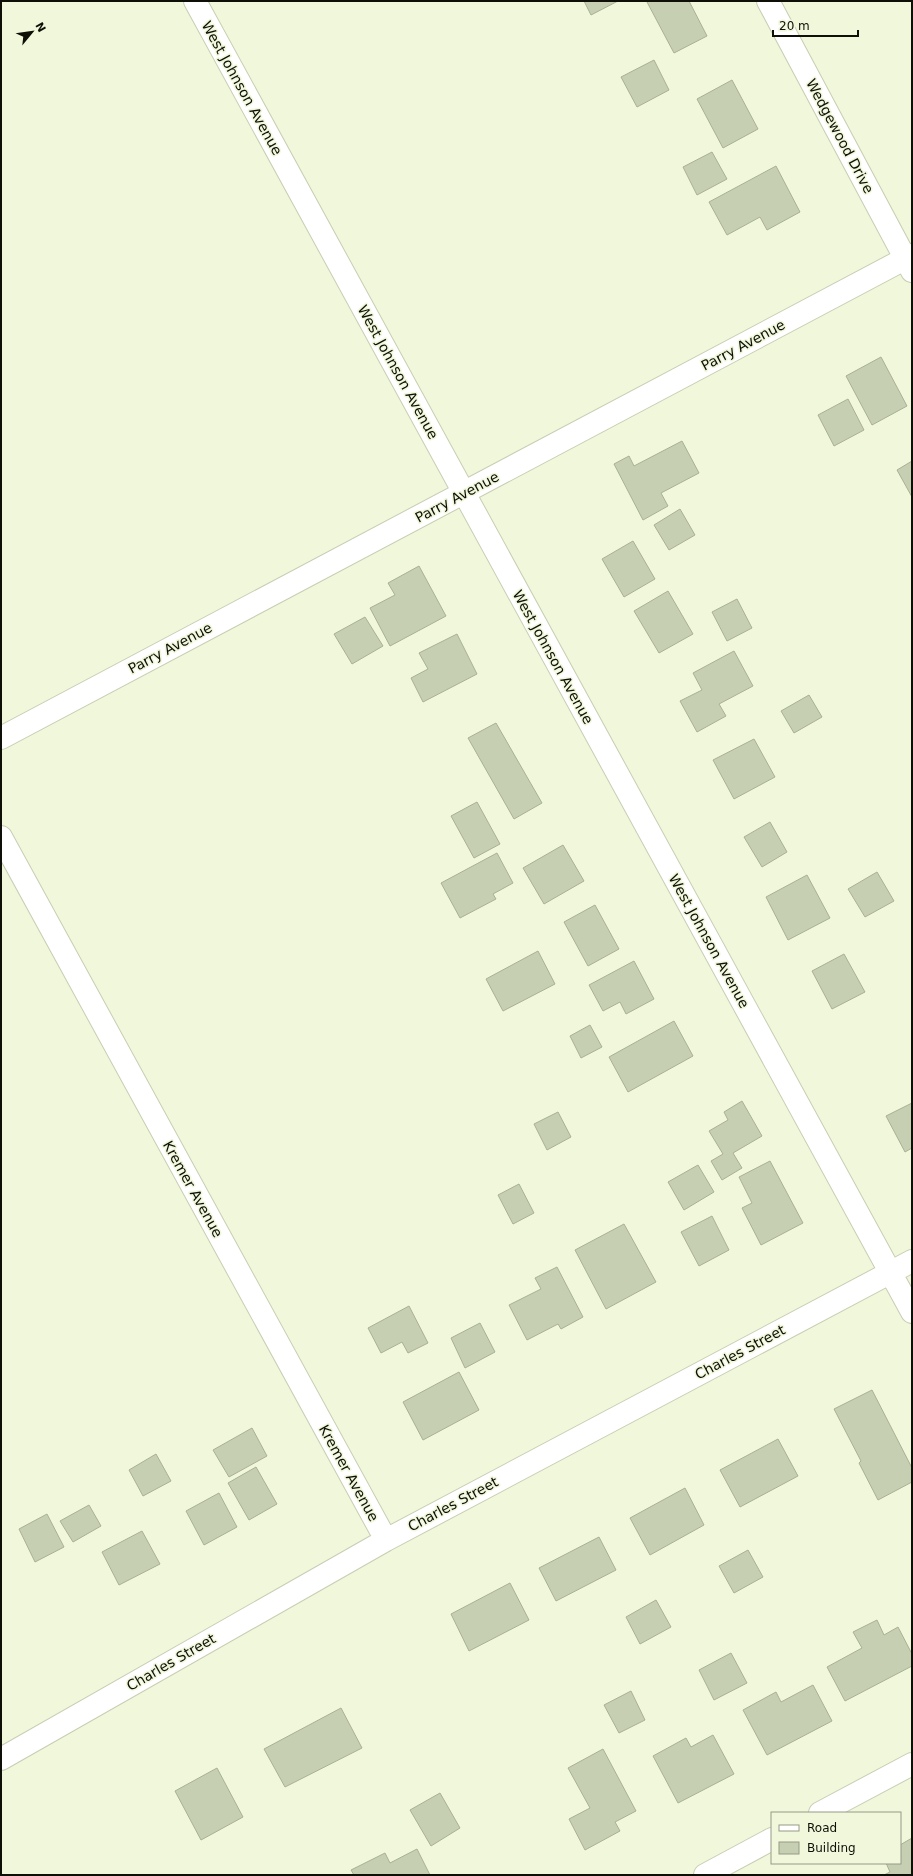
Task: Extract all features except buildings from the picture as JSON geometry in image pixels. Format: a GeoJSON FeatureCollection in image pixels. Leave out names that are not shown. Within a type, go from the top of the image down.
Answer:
{"type":"FeatureCollection","features":[{"type":"Feature","properties":{"kind":"street","name":"West Johnson Avenue"},"geometry":{"type":"LineString","coordinates":[[194,1],[912,1312]]}},
{"type":"Feature","properties":{"kind":"street","name":"Wedgewood Drive"},"geometry":{"type":"LineString","coordinates":[[768,1],[910,261]]}},
{"type":"Feature","properties":{"kind":"street","name":"Parry Avenue"},"geometry":{"type":"LineString","coordinates":[[1,738],[464,493],[910,261]]}},
{"type":"Feature","properties":{"kind":"street","name":"Kremer Avenue"},"geometry":{"type":"LineString","coordinates":[[1,837],[386,1540]]}},
{"type":"Feature","properties":{"kind":"street","name":"Charles Street"},"geometry":{"type":"LineString","coordinates":[[1,1759],[386,1540],[912,1261]]}},
{"type":"Feature","properties":{"kind":"street"},"geometry":{"type":"LineString","coordinates":[[822,1812],[912,1764]]}},
{"type":"Feature","properties":{"kind":"street"},"geometry":{"type":"LineString","coordinates":[[705,1875],[771,1840]]}}]}
